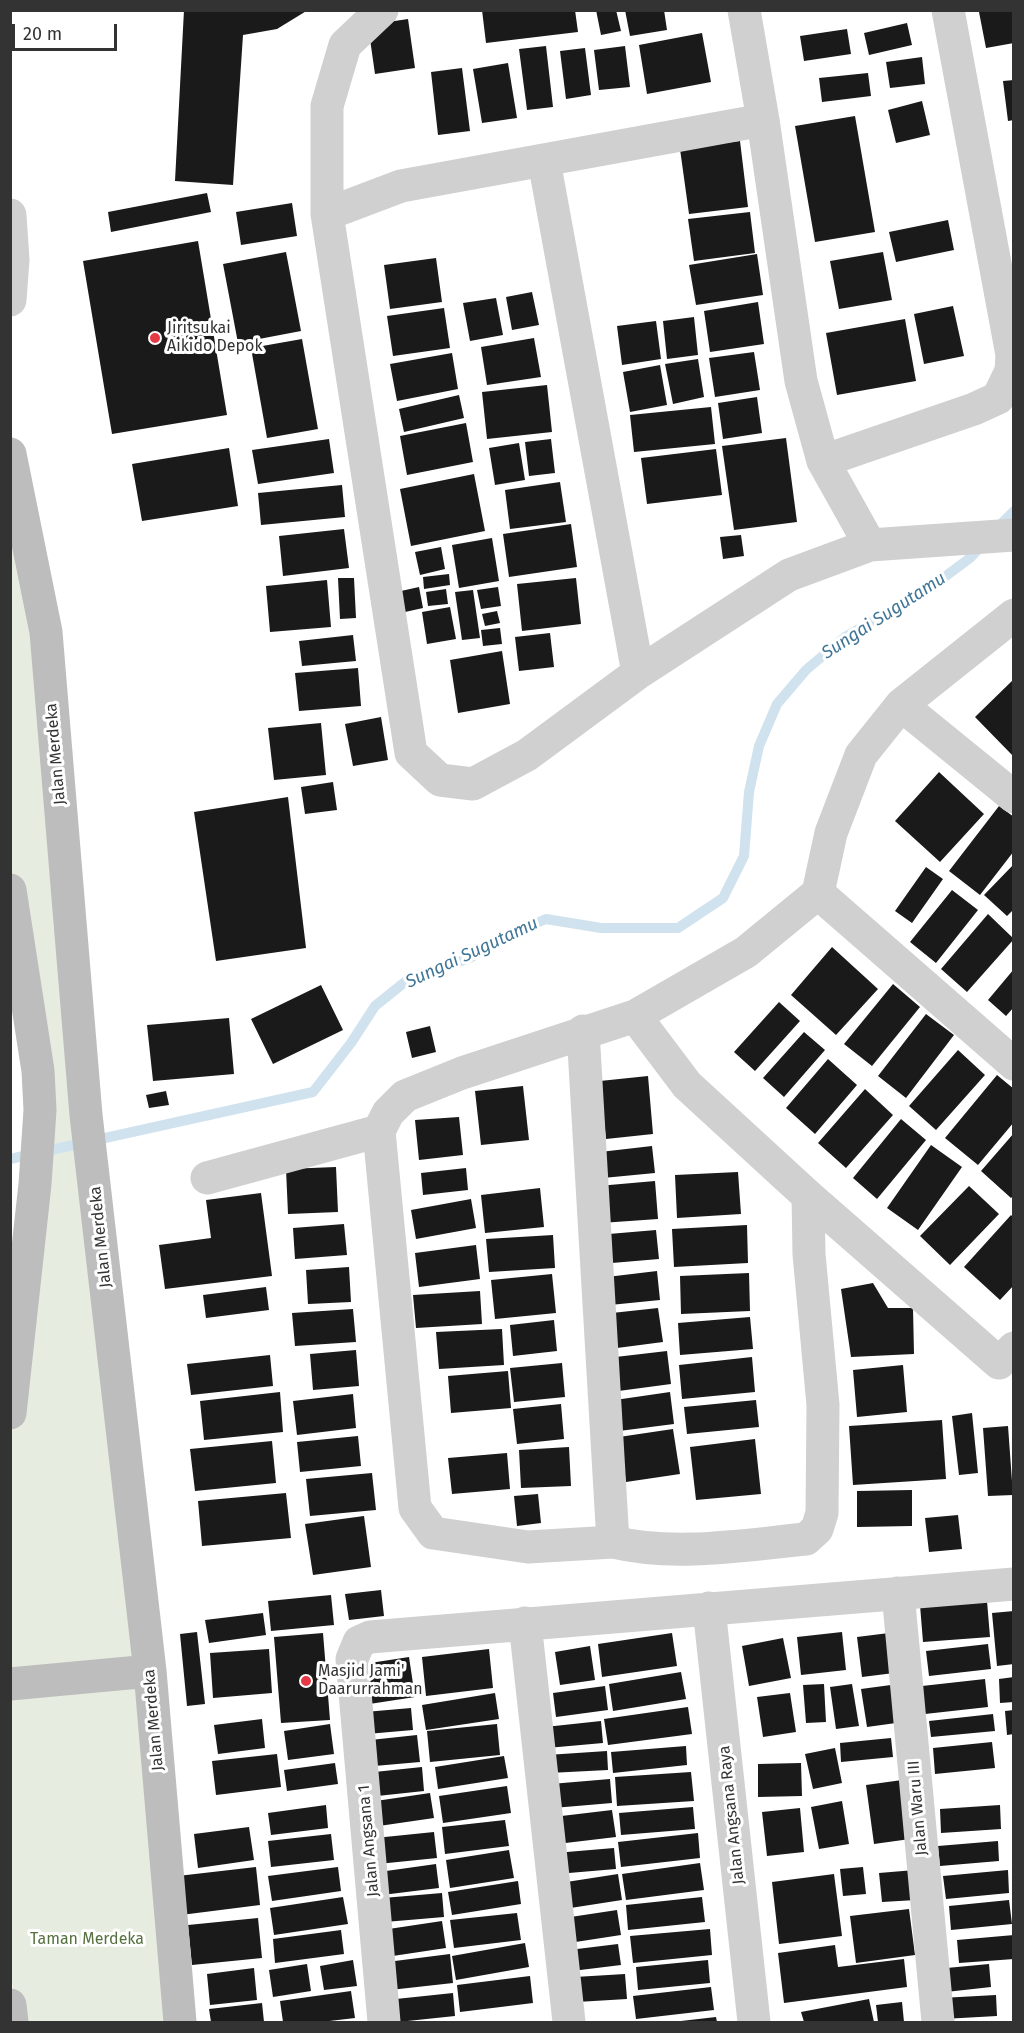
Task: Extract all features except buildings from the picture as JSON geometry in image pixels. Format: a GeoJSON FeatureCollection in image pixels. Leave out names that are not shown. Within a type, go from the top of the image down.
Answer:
{"type":"FeatureCollection","features":[{"type":"Feature","properties":{"kind":"street"},"geometry":{"type":"LineString","coordinates":[[382,10],[345,45],[327,106],[327,214],[411,753],[440,780],[473,784],[527,755],[638,673],[789,575],[870,545],[1014,535]]}},
{"type":"Feature","properties":{"kind":"street"},"geometry":{"type":"LineString","coordinates":[[744,10],[763,120],[801,381],[823,461],[870,545]]}},
{"type":"Feature","properties":{"kind":"street"},"geometry":{"type":"LineString","coordinates":[[823,461],[974,409],[998,398],[1011,372],[1012,356],[948,10]]}},
{"type":"Feature","properties":{"kind":"street"},"geometry":{"type":"LineString","coordinates":[[327,214],[401,186],[763,120]]}},
{"type":"Feature","properties":{"kind":"street"},"geometry":{"type":"LineString","coordinates":[[544,161],[638,673]]}},
{"type":"Feature","properties":{"kind":"street"},"geometry":{"type":"LineString","coordinates":[[10,215],[13,260],[10,300]]}},
{"type":"Feature","properties":{"kind":"street","name":"Jalan Merdeka"},"geometry":{"type":"LineString","coordinates":[[10,454],[22,577],[46,632],[86,1115],[150,1671],[180,2022]]}},
{"type":"Feature","properties":{"kind":"street"},"geometry":{"type":"LineString","coordinates":[[808,1196],[810,1254],[823,1405],[822,1513],[817,1529],[806,1539],[707,1548],[638,1546],[613,1542],[528,1547],[433,1533],[415,1508],[379,1131],[388,1113],[405,1096],[462,1073],[583,1031],[635,1016],[746,952],[818,893],[831,833],[861,755],[901,705],[1014,615]]}},
{"type":"Feature","properties":{"kind":"street"},"geometry":{"type":"LineString","coordinates":[[901,705],[1014,797]]}},
{"type":"Feature","properties":{"kind":"street"},"geometry":{"type":"LineString","coordinates":[[10,890],[38,1071],[40,1110],[35,1184],[10,1413]]}},
{"type":"Feature","properties":{"kind":"street"},"geometry":{"type":"LineString","coordinates":[[818,893],[1014,1064]]}},
{"type":"Feature","properties":{"kind":"street"},"geometry":{"type":"LineString","coordinates":[[635,1016],[687,1085],[808,1196],[1009,1363]]}},
{"type":"Feature","properties":{"kind":"street"},"geometry":{"type":"LineString","coordinates":[[583,1031],[613,1542]]}},
{"type":"Feature","properties":{"kind":"street"},"geometry":{"type":"LineString","coordinates":[[207,1178],[379,1131]]}},
{"type":"Feature","properties":{"kind":"street"},"geometry":{"type":"LineString","coordinates":[[569,2022],[525,1623],[1014,1584]]}},
{"type":"Feature","properties":{"kind":"street","name":"Jalan Waru III"},"geometry":{"type":"LineString","coordinates":[[898,1593],[938,2022]]}},
{"type":"Feature","properties":{"kind":"street","name":"Jalan Angsana Raya"},"geometry":{"type":"LineString","coordinates":[[709,1608],[754,2022]]}},
{"type":"Feature","properties":{"kind":"street","name":"Jalan Angsana 1"},"geometry":{"type":"LineString","coordinates":[[384,2022],[351,1659],[359,1641],[370,1637],[525,1623]]}},
{"type":"Feature","properties":{"kind":"street"},"geometry":{"type":"LineString","coordinates":[[10,1684],[150,1671]]}},
{"type":"Feature","properties":{"kind":"street"},"geometry":{"type":"LineString","coordinates":[[10,2004],[12,2022]]}},
{"type":"Feature","properties":{"kind":"green space","name":"Taman Merdeka"},"geometry":{"type":"Polygon","coordinates":[[[10,454],[46,632],[171,2022],[16,2022],[11,1971],[10,1447],[22,1360],[40,1184],[10,881],[10,454]]]}},
{"type":"Feature","properties":{"kind":"waterway","name":"Sungai Sugutamu"},"geometry":{"type":"LineString","coordinates":[[997,528],[1014,511]]}},
{"type":"Feature","properties":{"kind":"waterway","name":"Sungai Sugutamu"},"geometry":{"type":"LineString","coordinates":[[10,1159],[313,1092],[351,1043],[375,1006],[410,978],[470,958],[506,936],[546,919],[601,928],[678,928],[723,898],[744,856],[749,792],[759,746],[777,704],[806,670],[845,637],[931,587],[970,558],[983,544]]}},
{"type":"Feature","properties":{"kind":"place","name":"Jiritsukai Aikido Depok"},"geometry":{"type":"Point","coordinates":[155,338]}},
{"type":"Feature","properties":{"kind":"place","name":"Masjid Jami' Daarurrahman"},"geometry":{"type":"Point","coordinates":[306,1681]}}]}
